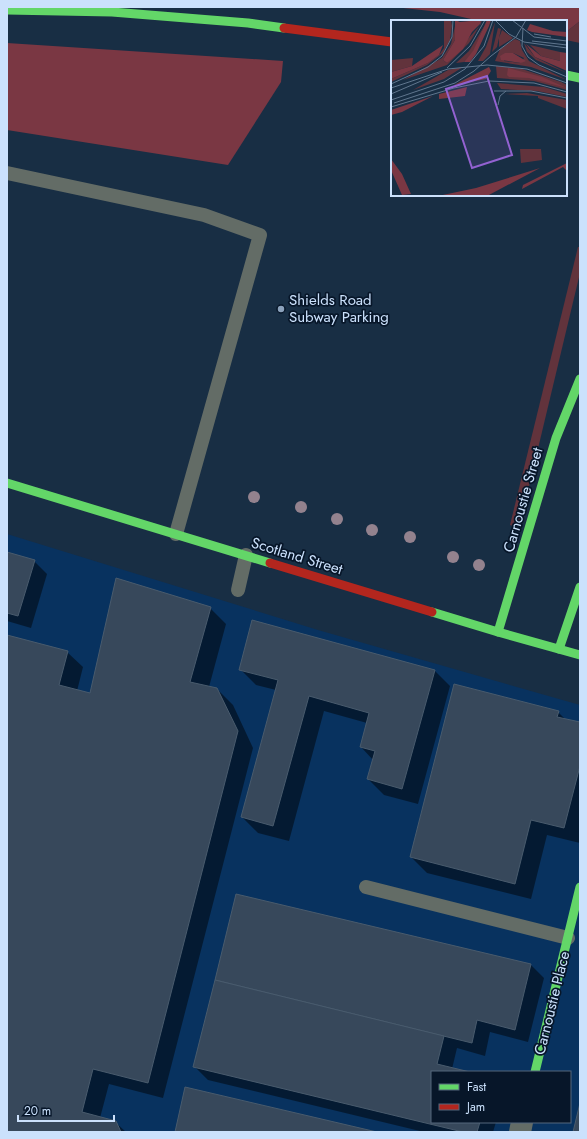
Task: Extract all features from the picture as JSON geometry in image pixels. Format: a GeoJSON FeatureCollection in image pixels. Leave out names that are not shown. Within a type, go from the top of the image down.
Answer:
{"type":"FeatureCollection","features":[{"type":"Feature","properties":{"kind":"main road"},"geometry":{"type":"LineString","coordinates":[[7,10],[112,12],[248,23],[391,42]]}},
{"type":"Feature","properties":{"kind":"main road"},"geometry":{"type":"LineString","coordinates":[[567,75],[580,78]]}},
{"type":"Feature","properties":{"kind":"main road","name":"Carnoustie Street"},"geometry":{"type":"LineString","coordinates":[[498,632],[556,438],[580,379]]}},
{"type":"Feature","properties":{"kind":"main road","name":"Scotland Street"},"geometry":{"type":"LineString","coordinates":[[7,483],[498,632],[580,655]]}},
{"type":"Feature","properties":{"kind":"main road"},"geometry":{"type":"LineString","coordinates":[[559,649],[580,587]]}},
{"type":"Feature","properties":{"kind":"main road","name":"Carnoustie Place"},"geometry":{"type":"LineString","coordinates":[[535,1071],[580,887]]}},
{"type":"Feature","properties":{"kind":"lane"},"geometry":{"type":"LineString","coordinates":[[7,173],[204,215],[260,235],[176,534]]}},
{"type":"Feature","properties":{"kind":"lane"},"geometry":{"type":"LineString","coordinates":[[238,590],[246,555]]}},
{"type":"Feature","properties":{"kind":"lane"},"geometry":{"type":"LineString","coordinates":[[366,887],[568,938]]}},
{"type":"Feature","properties":{"kind":"shaded area"},"geometry":{"type":"Polygon","coordinates":[[[394,7],[580,7],[580,21],[567,31],[567,20],[476,20],[440,12],[394,7]]]}},
{"type":"Feature","properties":{"kind":"shaded area"},"geometry":{"type":"Polygon","coordinates":[[[580,21],[580,43],[567,40],[567,31],[580,21]]]}},
{"type":"Feature","properties":{"kind":"shaded area"},"geometry":{"type":"Polygon","coordinates":[[[7,43],[283,61],[281,82],[228,165],[7,130],[7,43]]]}},
{"type":"Feature","properties":{"kind":"shaded area"},"geometry":{"type":"Polygon","coordinates":[[[578,247],[580,247],[580,273],[519,528],[510,525],[578,247]]]}},
{"type":"Feature","properties":{"kind":"shaded area"},"geometry":{"type":"Polygon","coordinates":[[[7,534],[318,630],[580,705],[580,1132],[7,1132],[7,534]]]}},
{"type":"Feature","properties":{"kind":"building"},"geometry":{"type":"Polygon","coordinates":[[[7,552],[35,560],[18,616],[7,613],[7,552]]]}},
{"type":"Feature","properties":{"kind":"building"},"geometry":{"type":"Polygon","coordinates":[[[116,578],[211,607],[190,682],[217,688],[238,731],[148,1083],[93,1069],[82,1112],[116,1121],[121,1132],[7,1132],[7,635],[68,651],[59,685],[90,693],[116,578]]]}},
{"type":"Feature","properties":{"kind":"building"},"geometry":{"type":"Polygon","coordinates":[[[252,620],[435,670],[402,789],[367,779],[375,751],[360,747],[369,713],[309,696],[273,826],[241,817],[278,680],[239,670],[252,620]]]}},
{"type":"Feature","properties":{"kind":"building"},"geometry":{"type":"Polygon","coordinates":[[[454,684],[559,711],[557,717],[580,722],[580,766],[564,828],[531,820],[515,884],[410,857],[454,684]]]}},
{"type":"Feature","properties":{"kind":"building"},"geometry":{"type":"Polygon","coordinates":[[[236,894],[531,964],[515,1030],[477,1020],[472,1043],[215,980],[236,894]]]}},
{"type":"Feature","properties":{"kind":"building"},"geometry":{"type":"Polygon","coordinates":[[[215,980],[444,1036],[437,1064],[466,1071],[431,1071],[431,1123],[480,1123],[477,1132],[463,1132],[193,1067],[215,980]]]}},
{"type":"Feature","properties":{"kind":"building"},"geometry":{"type":"Polygon","coordinates":[[[185,1087],[377,1132],[175,1132],[185,1087]]]}},
{"type":"Feature","properties":{"kind":"building"},"geometry":{"type":"Polygon","coordinates":[[[580,1103],[580,1132],[573,1132],[580,1103]]]}},
{"type":"Feature","properties":{"kind":"traffic: fast"},"geometry":{"type":"LineString","coordinates":[[7,10],[112,12],[248,23],[284,28]]}},
{"type":"Feature","properties":{"kind":"traffic: fast"},"geometry":{"type":"LineString","coordinates":[[567,75],[580,78]]}},
{"type":"Feature","properties":{"kind":"traffic: fast"},"geometry":{"type":"LineString","coordinates":[[498,632],[556,438],[580,379]]}},
{"type":"Feature","properties":{"kind":"traffic: fast"},"geometry":{"type":"LineString","coordinates":[[7,483],[270,563]]}},
{"type":"Feature","properties":{"kind":"traffic: fast"},"geometry":{"type":"LineString","coordinates":[[559,649],[580,587]]}},
{"type":"Feature","properties":{"kind":"traffic: fast"},"geometry":{"type":"LineString","coordinates":[[432,612],[580,655]]}},
{"type":"Feature","properties":{"kind":"traffic: fast"},"geometry":{"type":"LineString","coordinates":[[535,1071],[580,887]]}},
{"type":"Feature","properties":{"kind":"traffic: jam"},"geometry":{"type":"LineString","coordinates":[[284,28],[391,42]]}},
{"type":"Feature","properties":{"kind":"traffic: jam"},"geometry":{"type":"LineString","coordinates":[[270,563],[432,612]]}},
{"type":"Feature","properties":{"kind":"place","name":"Shields Road Subway Parking"},"geometry":{"type":"Point","coordinates":[281,309]}}]}
